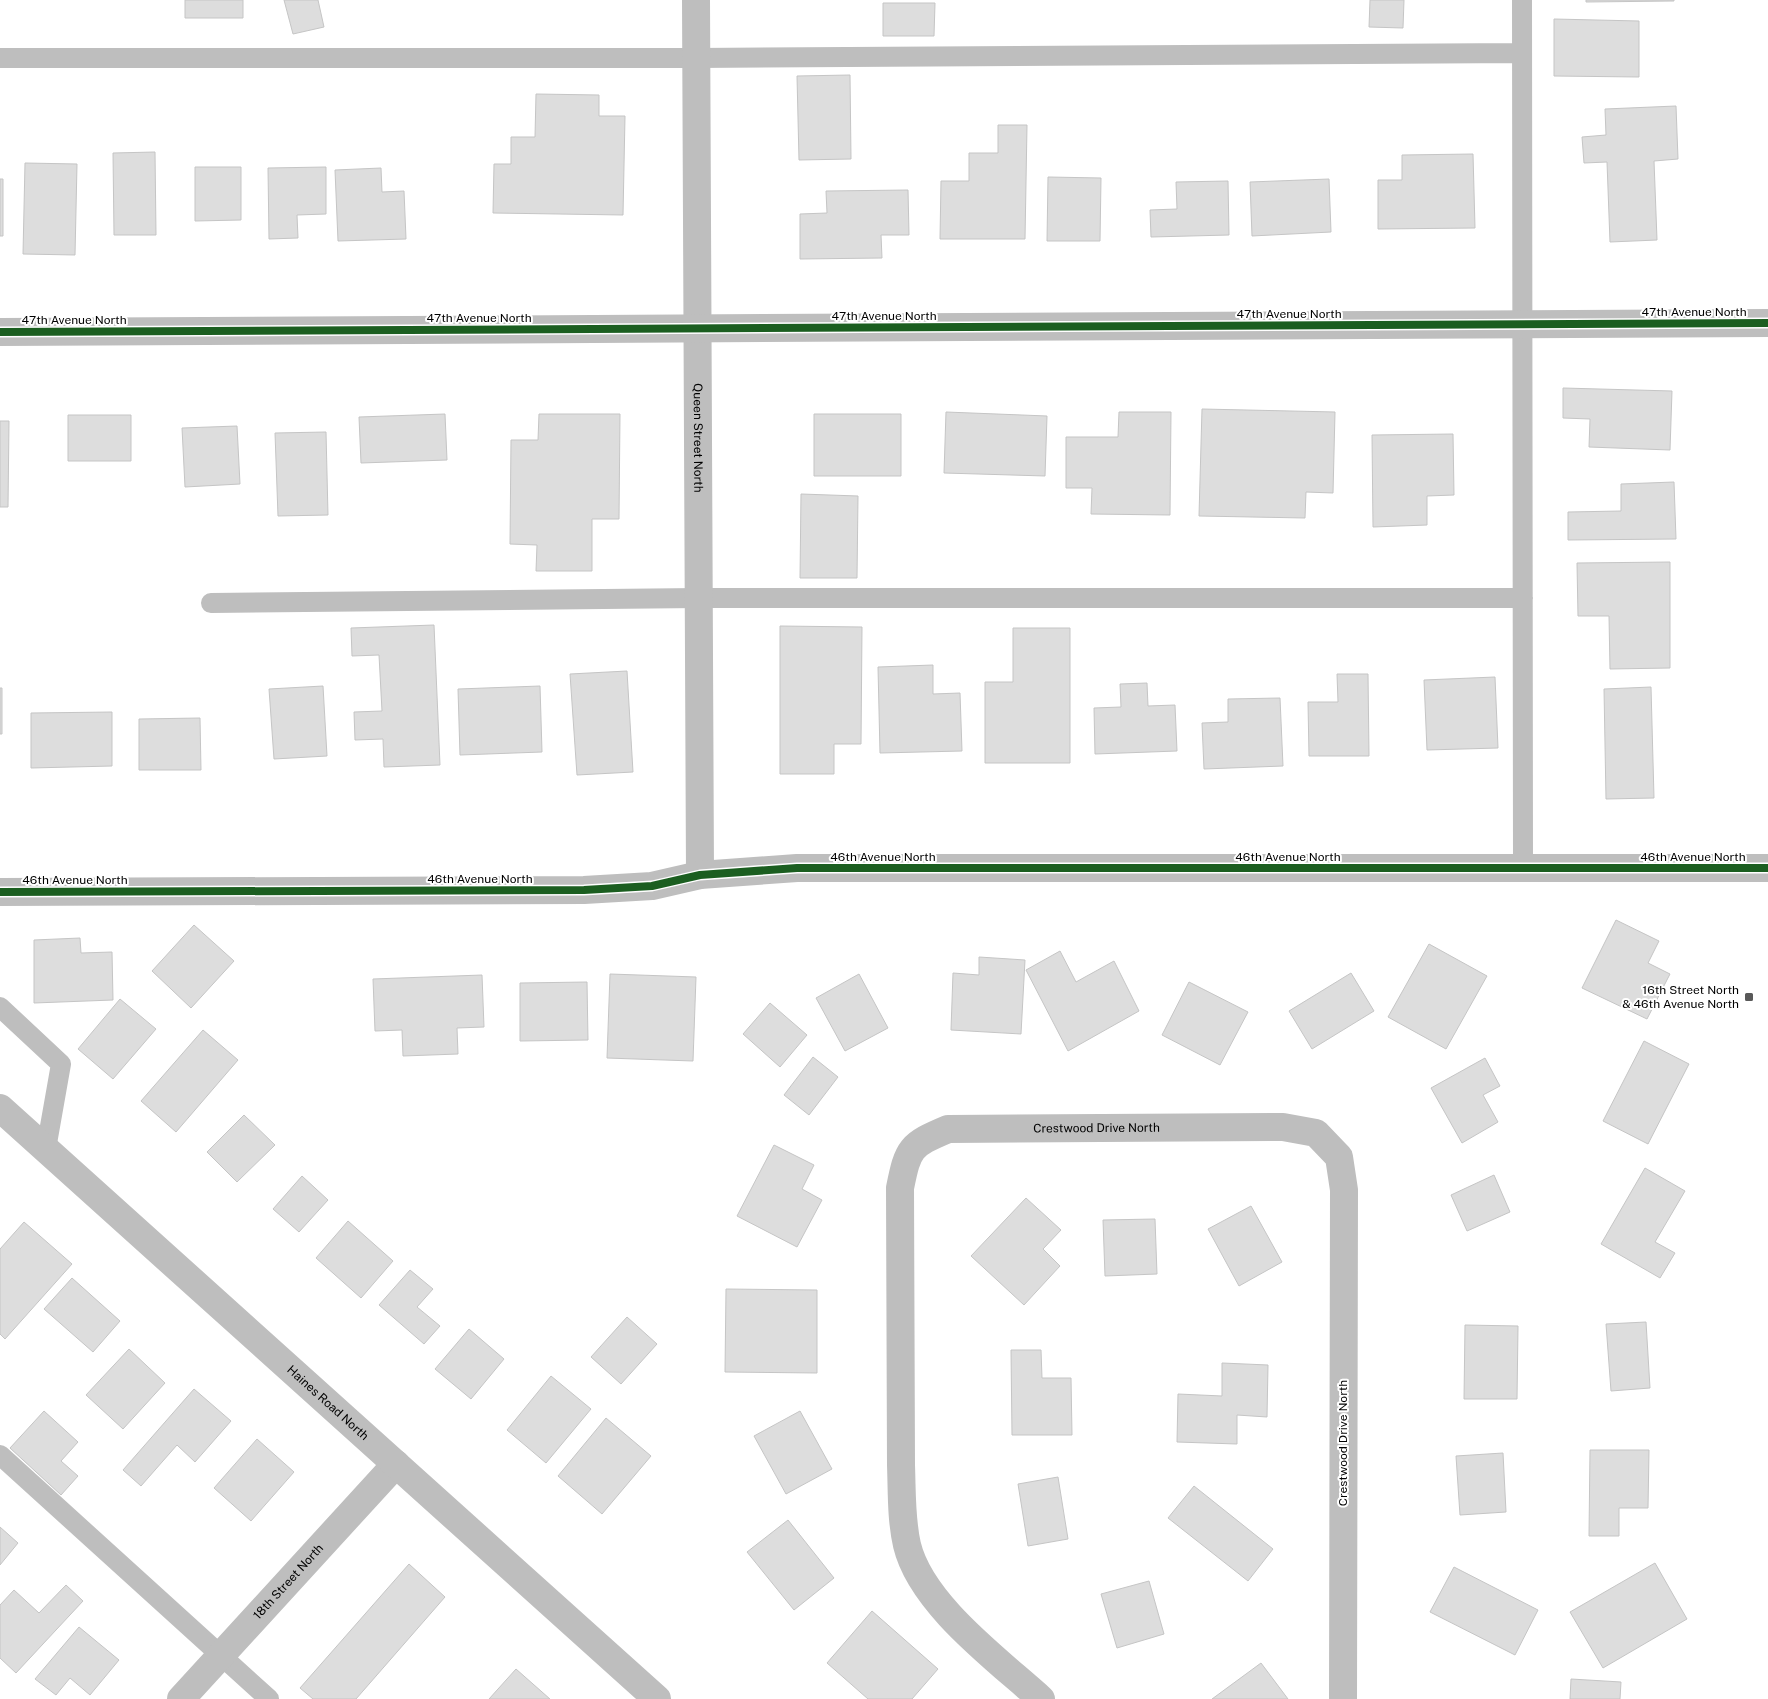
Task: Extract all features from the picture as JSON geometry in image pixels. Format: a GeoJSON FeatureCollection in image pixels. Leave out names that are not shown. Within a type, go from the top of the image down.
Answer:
{"type":"FeatureCollection","features":[{"type":"Feature","properties":{"kind":"street","name":"Queen Street North"},"geometry":{"type":"LineString","coordinates":[[696,0],[700,875]]}},
{"type":"Feature","properties":{"kind":"street","name":"47th Avenue North"},"geometry":{"type":"LineString","coordinates":[[0,332],[1768,323]]}},
{"type":"Feature","properties":{"kind":"street","name":"46th Avenue North"},"geometry":{"type":"LineString","coordinates":[[0,892],[584,890],[652,886],[700,875],[797,868],[1768,868]]}},
{"type":"Feature","properties":{"kind":"street","name":"Haines Road North"},"geometry":{"type":"LineString","coordinates":[[0,1108],[657,1699]]}},
{"type":"Feature","properties":{"kind":"street","name":"Crestwood Drive North"},"geometry":{"type":"LineString","coordinates":[[1042,1699],[953,1618],[924,1585],[908,1546],[902,1510],[900,1188],[906,1157],[922,1140],[948,1129],[1283,1127],[1316,1133],[1339,1157],[1344,1190],[1343,1699]]}},
{"type":"Feature","properties":{"kind":"street","name":"18th Street North"},"geometry":{"type":"LineString","coordinates":[[181,1699],[396,1464]]}},
{"type":"Feature","properties":{"kind":"lane"},"geometry":{"type":"LineString","coordinates":[[1522,0],[1523,868]]}},
{"type":"Feature","properties":{"kind":"lane"},"geometry":{"type":"LineString","coordinates":[[0,58],[696,58],[1522,54]]}},
{"type":"Feature","properties":{"kind":"lane"},"geometry":{"type":"LineString","coordinates":[[211,603],[698,598],[1523,598]]}},
{"type":"Feature","properties":{"kind":"lane"},"geometry":{"type":"LineString","coordinates":[[0,1007],[61,1064],[46,1149]]}},
{"type":"Feature","properties":{"kind":"lane"},"geometry":{"type":"LineString","coordinates":[[0,1455],[270,1699]]}},
{"type":"Feature","properties":{"kind":"building"},"geometry":{"type":"Polygon","coordinates":[[[185,0],[243,0],[243,18],[185,18],[185,0]]]}},
{"type":"Feature","properties":{"kind":"building"},"geometry":{"type":"Polygon","coordinates":[[[284,0],[318,0],[324,27],[293,34],[284,0]]]}},
{"type":"Feature","properties":{"kind":"building"},"geometry":{"type":"Polygon","coordinates":[[[1370,0],[1404,0],[1403,28],[1369,27],[1370,0]]]}},
{"type":"Feature","properties":{"kind":"building"},"geometry":{"type":"Polygon","coordinates":[[[1586,0],[1674,0],[1674,1],[1586,2],[1586,0]]]}},
{"type":"Feature","properties":{"kind":"building"},"geometry":{"type":"Polygon","coordinates":[[[883,3],[935,3],[934,36],[883,36],[883,3]]]}},
{"type":"Feature","properties":{"kind":"building"},"geometry":{"type":"Polygon","coordinates":[[[1554,19],[1639,21],[1639,77],[1554,76],[1554,19]]]}},
{"type":"Feature","properties":{"kind":"building"},"geometry":{"type":"Polygon","coordinates":[[[850,75],[851,159],[799,160],[797,76],[850,75]]]}},
{"type":"Feature","properties":{"kind":"building"},"geometry":{"type":"Polygon","coordinates":[[[536,94],[599,95],[599,116],[625,116],[623,215],[493,213],[494,164],[511,164],[511,137],[535,137],[536,94]]]}},
{"type":"Feature","properties":{"kind":"building"},"geometry":{"type":"Polygon","coordinates":[[[1676,106],[1678,159],[1654,161],[1657,240],[1610,242],[1607,162],[1584,163],[1582,137],[1606,135],[1605,109],[1676,106]]]}},
{"type":"Feature","properties":{"kind":"building"},"geometry":{"type":"Polygon","coordinates":[[[998,125],[1027,125],[1025,239],[940,239],[941,181],[969,181],[969,153],[998,153],[998,125]]]}},
{"type":"Feature","properties":{"kind":"building"},"geometry":{"type":"Polygon","coordinates":[[[155,152],[156,235],[114,235],[113,153],[155,152]]]}},
{"type":"Feature","properties":{"kind":"building"},"geometry":{"type":"Polygon","coordinates":[[[1473,154],[1475,228],[1378,229],[1378,180],[1402,180],[1402,155],[1473,154]]]}},
{"type":"Feature","properties":{"kind":"building"},"geometry":{"type":"Polygon","coordinates":[[[25,163],[77,164],[75,255],[23,254],[25,163]]]}},
{"type":"Feature","properties":{"kind":"building"},"geometry":{"type":"Polygon","coordinates":[[[195,167],[241,167],[241,220],[195,221],[195,167]]]}},
{"type":"Feature","properties":{"kind":"building"},"geometry":{"type":"Polygon","coordinates":[[[326,167],[326,214],[297,215],[298,238],[269,239],[268,168],[326,167]]]}},
{"type":"Feature","properties":{"kind":"building"},"geometry":{"type":"Polygon","coordinates":[[[381,168],[382,192],[404,191],[406,239],[338,241],[335,170],[381,168]]]}},
{"type":"Feature","properties":{"kind":"building"},"geometry":{"type":"Polygon","coordinates":[[[1048,177],[1101,178],[1100,241],[1047,241],[1048,177]]]}},
{"type":"Feature","properties":{"kind":"building"},"geometry":{"type":"Polygon","coordinates":[[[0,179],[3,179],[3,236],[0,236],[0,179]]]}},
{"type":"Feature","properties":{"kind":"building"},"geometry":{"type":"Polygon","coordinates":[[[1329,179],[1331,232],[1252,236],[1250,182],[1329,179]]]}},
{"type":"Feature","properties":{"kind":"building"},"geometry":{"type":"Polygon","coordinates":[[[1228,181],[1229,235],[1151,237],[1150,210],[1177,209],[1176,182],[1228,181]]]}},
{"type":"Feature","properties":{"kind":"building"},"geometry":{"type":"Polygon","coordinates":[[[908,190],[909,235],[881,235],[882,258],[800,259],[800,214],[827,213],[826,191],[908,190]]]}},
{"type":"Feature","properties":{"kind":"building"},"geometry":{"type":"Polygon","coordinates":[[[1563,388],[1672,391],[1670,450],[1589,447],[1590,419],[1563,418],[1563,388]]]}},
{"type":"Feature","properties":{"kind":"building"},"geometry":{"type":"Polygon","coordinates":[[[1202,409],[1335,412],[1333,493],[1306,492],[1305,518],[1199,516],[1202,409]]]}},
{"type":"Feature","properties":{"kind":"building"},"geometry":{"type":"Polygon","coordinates":[[[946,412],[1047,416],[1045,476],[944,473],[946,412]]]}},
{"type":"Feature","properties":{"kind":"building"},"geometry":{"type":"Polygon","coordinates":[[[1119,412],[1171,412],[1170,515],[1091,514],[1092,488],[1066,488],[1066,437],[1118,437],[1119,412]]]}},
{"type":"Feature","properties":{"kind":"building"},"geometry":{"type":"Polygon","coordinates":[[[445,414],[447,460],[361,463],[359,417],[445,414]]]}},
{"type":"Feature","properties":{"kind":"building"},"geometry":{"type":"Polygon","coordinates":[[[539,414],[620,414],[619,519],[592,519],[592,571],[536,571],[537,545],[510,544],[511,440],[538,440],[539,414]]]}},
{"type":"Feature","properties":{"kind":"building"},"geometry":{"type":"Polygon","coordinates":[[[814,414],[901,414],[901,476],[814,476],[814,414]]]}},
{"type":"Feature","properties":{"kind":"building"},"geometry":{"type":"Polygon","coordinates":[[[68,415],[131,415],[131,461],[68,461],[68,415]]]}},
{"type":"Feature","properties":{"kind":"building"},"geometry":{"type":"Polygon","coordinates":[[[0,421],[9,421],[8,507],[0,507],[0,421]]]}},
{"type":"Feature","properties":{"kind":"building"},"geometry":{"type":"Polygon","coordinates":[[[237,426],[240,484],[185,487],[182,428],[237,426]]]}},
{"type":"Feature","properties":{"kind":"building"},"geometry":{"type":"Polygon","coordinates":[[[326,432],[328,515],[278,516],[275,433],[326,432]]]}},
{"type":"Feature","properties":{"kind":"building"},"geometry":{"type":"Polygon","coordinates":[[[1453,434],[1454,495],[1427,496],[1427,525],[1373,527],[1372,435],[1453,434]]]}},
{"type":"Feature","properties":{"kind":"building"},"geometry":{"type":"Polygon","coordinates":[[[1674,482],[1676,539],[1568,540],[1568,512],[1621,511],[1621,484],[1674,482]]]}},
{"type":"Feature","properties":{"kind":"building"},"geometry":{"type":"Polygon","coordinates":[[[801,494],[858,496],[857,578],[800,578],[801,494]]]}},
{"type":"Feature","properties":{"kind":"building"},"geometry":{"type":"Polygon","coordinates":[[[1670,562],[1670,668],[1610,669],[1609,616],[1578,616],[1577,563],[1670,562]]]}},
{"type":"Feature","properties":{"kind":"building"},"geometry":{"type":"Polygon","coordinates":[[[434,625],[440,765],[384,767],[383,739],[355,740],[354,712],[382,711],[379,655],[352,656],[351,628],[434,625]]]}},
{"type":"Feature","properties":{"kind":"building"},"geometry":{"type":"Polygon","coordinates":[[[780,626],[862,627],[861,744],[834,744],[834,774],[780,774],[780,626]]]}},
{"type":"Feature","properties":{"kind":"building"},"geometry":{"type":"Polygon","coordinates":[[[1013,628],[1070,628],[1070,763],[985,763],[985,682],[1013,682],[1013,628]]]}},
{"type":"Feature","properties":{"kind":"building"},"geometry":{"type":"Polygon","coordinates":[[[933,665],[933,694],[960,693],[962,751],[880,753],[878,667],[933,665]]]}},
{"type":"Feature","properties":{"kind":"building"},"geometry":{"type":"Polygon","coordinates":[[[627,671],[633,772],[577,775],[570,674],[627,671]]]}},
{"type":"Feature","properties":{"kind":"building"},"geometry":{"type":"Polygon","coordinates":[[[1337,674],[1368,674],[1369,756],[1309,756],[1308,702],[1338,702],[1337,674]]]}},
{"type":"Feature","properties":{"kind":"building"},"geometry":{"type":"Polygon","coordinates":[[[1495,677],[1498,748],[1427,750],[1424,680],[1495,677]]]}},
{"type":"Feature","properties":{"kind":"building"},"geometry":{"type":"Polygon","coordinates":[[[1147,683],[1148,706],[1175,705],[1177,751],[1095,754],[1094,708],[1121,707],[1120,684],[1147,683]]]}},
{"type":"Feature","properties":{"kind":"building"},"geometry":{"type":"Polygon","coordinates":[[[323,686],[327,756],[274,759],[269,689],[323,686]]]}},
{"type":"Feature","properties":{"kind":"building"},"geometry":{"type":"Polygon","coordinates":[[[540,686],[542,752],[460,755],[458,689],[540,686]]]}},
{"type":"Feature","properties":{"kind":"building"},"geometry":{"type":"Polygon","coordinates":[[[1651,687],[1654,798],[1606,799],[1604,689],[1651,687]]]}},
{"type":"Feature","properties":{"kind":"building"},"geometry":{"type":"Polygon","coordinates":[[[0,688],[2,688],[2,734],[0,734],[0,688]]]}},
{"type":"Feature","properties":{"kind":"building"},"geometry":{"type":"Polygon","coordinates":[[[1280,698],[1283,766],[1204,769],[1202,723],[1228,722],[1228,699],[1280,698]]]}},
{"type":"Feature","properties":{"kind":"building"},"geometry":{"type":"Polygon","coordinates":[[[112,712],[112,766],[31,768],[31,713],[112,712]]]}},
{"type":"Feature","properties":{"kind":"building"},"geometry":{"type":"Polygon","coordinates":[[[200,718],[201,770],[139,770],[139,719],[200,718]]]}},
{"type":"Feature","properties":{"kind":"building"},"geometry":{"type":"Polygon","coordinates":[[[1616,920],[1659,941],[1648,963],[1670,974],[1647,1019],[1582,988],[1616,920]]]}},
{"type":"Feature","properties":{"kind":"building"},"geometry":{"type":"Polygon","coordinates":[[[194,925],[234,961],[191,1008],[152,971],[194,925]]]}},
{"type":"Feature","properties":{"kind":"building"},"geometry":{"type":"Polygon","coordinates":[[[80,938],[81,953],[112,952],[113,1000],[34,1003],[34,940],[80,938]]]}},
{"type":"Feature","properties":{"kind":"building"},"geometry":{"type":"Polygon","coordinates":[[[1429,944],[1487,976],[1446,1049],[1388,1017],[1429,944]]]}},
{"type":"Feature","properties":{"kind":"building"},"geometry":{"type":"Polygon","coordinates":[[[1060,951],[1076,982],[1114,961],[1139,1011],[1068,1051],[1026,970],[1060,951]]]}},
{"type":"Feature","properties":{"kind":"building"},"geometry":{"type":"Polygon","coordinates":[[[979,957],[1025,960],[1021,1034],[951,1030],[953,973],[979,975],[979,957]]]}},
{"type":"Feature","properties":{"kind":"building"},"geometry":{"type":"Polygon","coordinates":[[[1351,973],[1374,1011],[1312,1049],[1289,1011],[1351,973]]]}},
{"type":"Feature","properties":{"kind":"building"},"geometry":{"type":"Polygon","coordinates":[[[610,974],[696,977],[693,1061],[607,1058],[610,974]]]}},
{"type":"Feature","properties":{"kind":"building"},"geometry":{"type":"Polygon","coordinates":[[[859,974],[888,1028],[845,1051],[816,998],[859,974]]]}},
{"type":"Feature","properties":{"kind":"building"},"geometry":{"type":"Polygon","coordinates":[[[482,975],[484,1027],[457,1028],[458,1054],[403,1056],[402,1030],[375,1031],[373,979],[482,975]]]}},
{"type":"Feature","properties":{"kind":"building"},"geometry":{"type":"Polygon","coordinates":[[[587,982],[588,1040],[520,1041],[520,983],[587,982]]]}},
{"type":"Feature","properties":{"kind":"building"},"geometry":{"type":"Polygon","coordinates":[[[1189,982],[1248,1012],[1220,1065],[1162,1035],[1189,982]]]}},
{"type":"Feature","properties":{"kind":"building"},"geometry":{"type":"Polygon","coordinates":[[[120,999],[156,1029],[113,1079],[78,1049],[120,999]]]}},
{"type":"Feature","properties":{"kind":"building"},"geometry":{"type":"Polygon","coordinates":[[[770,1003],[807,1035],[780,1067],[743,1034],[770,1003]]]}},
{"type":"Feature","properties":{"kind":"building"},"geometry":{"type":"Polygon","coordinates":[[[203,1030],[238,1060],[176,1132],[141,1101],[203,1030]]]}},
{"type":"Feature","properties":{"kind":"building"},"geometry":{"type":"Polygon","coordinates":[[[1644,1041],[1689,1064],[1648,1144],[1603,1121],[1644,1041]]]}},
{"type":"Feature","properties":{"kind":"building"},"geometry":{"type":"Polygon","coordinates":[[[813,1057],[838,1077],[809,1115],[784,1095],[813,1057]]]}},
{"type":"Feature","properties":{"kind":"building"},"geometry":{"type":"Polygon","coordinates":[[[1485,1058],[1500,1086],[1483,1095],[1498,1122],[1462,1143],[1431,1088],[1485,1058]]]}},
{"type":"Feature","properties":{"kind":"building"},"geometry":{"type":"Polygon","coordinates":[[[244,1115],[275,1145],[237,1182],[207,1152],[244,1115]]]}},
{"type":"Feature","properties":{"kind":"building"},"geometry":{"type":"Polygon","coordinates":[[[774,1145],[814,1165],[802,1189],[822,1200],[797,1247],[737,1216],[774,1145]]]}},
{"type":"Feature","properties":{"kind":"building"},"geometry":{"type":"Polygon","coordinates":[[[1645,1168],[1685,1191],[1655,1242],[1675,1253],[1660,1278],[1601,1244],[1645,1168]]]}},
{"type":"Feature","properties":{"kind":"building"},"geometry":{"type":"Polygon","coordinates":[[[1494,1175],[1510,1212],[1467,1231],[1451,1195],[1494,1175]]]}},
{"type":"Feature","properties":{"kind":"building"},"geometry":{"type":"Polygon","coordinates":[[[302,1176],[328,1200],[299,1232],[273,1209],[302,1176]]]}},
{"type":"Feature","properties":{"kind":"building"},"geometry":{"type":"Polygon","coordinates":[[[1026,1198],[1061,1230],[1043,1249],[1060,1266],[1024,1305],[971,1256],[1026,1198]]]}},
{"type":"Feature","properties":{"kind":"building"},"geometry":{"type":"Polygon","coordinates":[[[1251,1206],[1282,1262],[1239,1286],[1208,1229],[1251,1206]]]}},
{"type":"Feature","properties":{"kind":"building"},"geometry":{"type":"Polygon","coordinates":[[[1155,1219],[1157,1274],[1105,1276],[1103,1220],[1155,1219]]]}},
{"type":"Feature","properties":{"kind":"building"},"geometry":{"type":"Polygon","coordinates":[[[348,1221],[393,1261],[361,1298],[316,1258],[348,1221]]]}},
{"type":"Feature","properties":{"kind":"building"},"geometry":{"type":"Polygon","coordinates":[[[24,1222],[72,1264],[5,1339],[0,1334],[0,1249],[24,1222]]]}},
{"type":"Feature","properties":{"kind":"building"},"geometry":{"type":"Polygon","coordinates":[[[410,1270],[433,1289],[417,1307],[440,1326],[424,1344],[379,1305],[410,1270]]]}},
{"type":"Feature","properties":{"kind":"building"},"geometry":{"type":"Polygon","coordinates":[[[72,1278],[120,1321],[93,1352],[44,1309],[72,1278]]]}},
{"type":"Feature","properties":{"kind":"building"},"geometry":{"type":"Polygon","coordinates":[[[726,1289],[817,1290],[817,1373],[725,1372],[726,1289]]]}},
{"type":"Feature","properties":{"kind":"building"},"geometry":{"type":"Polygon","coordinates":[[[627,1317],[657,1344],[621,1384],[591,1357],[627,1317]]]}},
{"type":"Feature","properties":{"kind":"building"},"geometry":{"type":"Polygon","coordinates":[[[1646,1322],[1650,1388],[1611,1391],[1606,1324],[1646,1322]]]}},
{"type":"Feature","properties":{"kind":"building"},"geometry":{"type":"Polygon","coordinates":[[[1465,1325],[1518,1326],[1517,1399],[1464,1399],[1465,1325]]]}},
{"type":"Feature","properties":{"kind":"building"},"geometry":{"type":"Polygon","coordinates":[[[469,1329],[504,1359],[471,1399],[435,1369],[469,1329]]]}},
{"type":"Feature","properties":{"kind":"building"},"geometry":{"type":"Polygon","coordinates":[[[129,1349],[165,1383],[123,1429],[86,1395],[129,1349]]]}},
{"type":"Feature","properties":{"kind":"building"},"geometry":{"type":"Polygon","coordinates":[[[1011,1350],[1041,1350],[1042,1378],[1071,1378],[1072,1435],[1012,1435],[1011,1350]]]}},
{"type":"Feature","properties":{"kind":"building"},"geometry":{"type":"Polygon","coordinates":[[[1222,1363],[1268,1365],[1267,1417],[1237,1415],[1237,1444],[1177,1442],[1178,1394],[1222,1396],[1222,1363]]]}},
{"type":"Feature","properties":{"kind":"building"},"geometry":{"type":"Polygon","coordinates":[[[551,1376],[591,1409],[546,1463],[507,1430],[551,1376]]]}},
{"type":"Feature","properties":{"kind":"building"},"geometry":{"type":"Polygon","coordinates":[[[194,1389],[231,1421],[195,1462],[177,1445],[141,1486],[123,1470],[194,1389]]]}},
{"type":"Feature","properties":{"kind":"building"},"geometry":{"type":"Polygon","coordinates":[[[44,1411],[78,1442],[61,1461],[78,1476],[61,1495],[10,1448],[44,1411]]]}},
{"type":"Feature","properties":{"kind":"building"},"geometry":{"type":"Polygon","coordinates":[[[800,1411],[832,1469],[786,1494],[754,1436],[800,1411]]]}},
{"type":"Feature","properties":{"kind":"building"},"geometry":{"type":"Polygon","coordinates":[[[606,1418],[651,1456],[602,1514],[558,1476],[606,1418]]]}},
{"type":"Feature","properties":{"kind":"building"},"geometry":{"type":"Polygon","coordinates":[[[257,1439],[294,1472],[251,1521],[214,1488],[257,1439]]]}},
{"type":"Feature","properties":{"kind":"building"},"geometry":{"type":"Polygon","coordinates":[[[1590,1450],[1649,1450],[1648,1508],[1619,1508],[1619,1536],[1589,1536],[1590,1450]]]}},
{"type":"Feature","properties":{"kind":"building"},"geometry":{"type":"Polygon","coordinates":[[[1503,1453],[1506,1512],[1460,1515],[1456,1456],[1503,1453]]]}},
{"type":"Feature","properties":{"kind":"building"},"geometry":{"type":"Polygon","coordinates":[[[1058,1477],[1068,1539],[1028,1546],[1018,1484],[1058,1477]]]}},
{"type":"Feature","properties":{"kind":"building"},"geometry":{"type":"Polygon","coordinates":[[[1194,1486],[1273,1549],[1248,1581],[1168,1518],[1194,1486]]]}},
{"type":"Feature","properties":{"kind":"building"},"geometry":{"type":"Polygon","coordinates":[[[788,1520],[834,1578],[794,1610],[747,1552],[788,1520]]]}},
{"type":"Feature","properties":{"kind":"building"},"geometry":{"type":"Polygon","coordinates":[[[0,1527],[18,1543],[0,1565],[0,1527]]]}},
{"type":"Feature","properties":{"kind":"building"},"geometry":{"type":"Polygon","coordinates":[[[1655,1563],[1687,1619],[1603,1668],[1570,1612],[1655,1563]]]}},
{"type":"Feature","properties":{"kind":"building"},"geometry":{"type":"Polygon","coordinates":[[[409,1564],[445,1597],[356,1699],[313,1699],[300,1688],[409,1564]]]}},
{"type":"Feature","properties":{"kind":"building"},"geometry":{"type":"Polygon","coordinates":[[[1454,1567],[1538,1610],[1515,1655],[1430,1612],[1454,1567]]]}},
{"type":"Feature","properties":{"kind":"building"},"geometry":{"type":"Polygon","coordinates":[[[1149,1581],[1164,1634],[1117,1648],[1101,1594],[1149,1581]]]}},
{"type":"Feature","properties":{"kind":"building"},"geometry":{"type":"Polygon","coordinates":[[[66,1585],[83,1601],[16,1673],[0,1658],[0,1605],[14,1590],[39,1613],[66,1585]]]}},
{"type":"Feature","properties":{"kind":"building"},"geometry":{"type":"Polygon","coordinates":[[[872,1611],[938,1669],[912,1699],[868,1699],[827,1663],[872,1611]]]}},
{"type":"Feature","properties":{"kind":"building"},"geometry":{"type":"Polygon","coordinates":[[[79,1627],[119,1660],[90,1695],[70,1678],[56,1695],[35,1679],[79,1627]]]}},
{"type":"Feature","properties":{"kind":"building"},"geometry":{"type":"Polygon","coordinates":[[[1261,1663],[1288,1699],[1212,1699],[1261,1663]]]}},
{"type":"Feature","properties":{"kind":"building"},"geometry":{"type":"Polygon","coordinates":[[[516,1669],[550,1699],[489,1699],[516,1669]]]}},
{"type":"Feature","properties":{"kind":"building"},"geometry":{"type":"Polygon","coordinates":[[[1571,1679],[1621,1682],[1620,1699],[1570,1699],[1571,1679]]]}},
{"type":"Feature","properties":{"kind":"cycle path"},"geometry":{"type":"LineString","coordinates":[[0,332],[1768,323]]}},
{"type":"Feature","properties":{"kind":"cycle path"},"geometry":{"type":"LineString","coordinates":[[0,892],[584,890],[652,886],[700,875],[797,868],[1768,868]]}},
{"type":"Feature","properties":{"kind":"place","name":"16th Street North & 46th Avenue North"},"geometry":{"type":"Point","coordinates":[1749,997]}}]}
